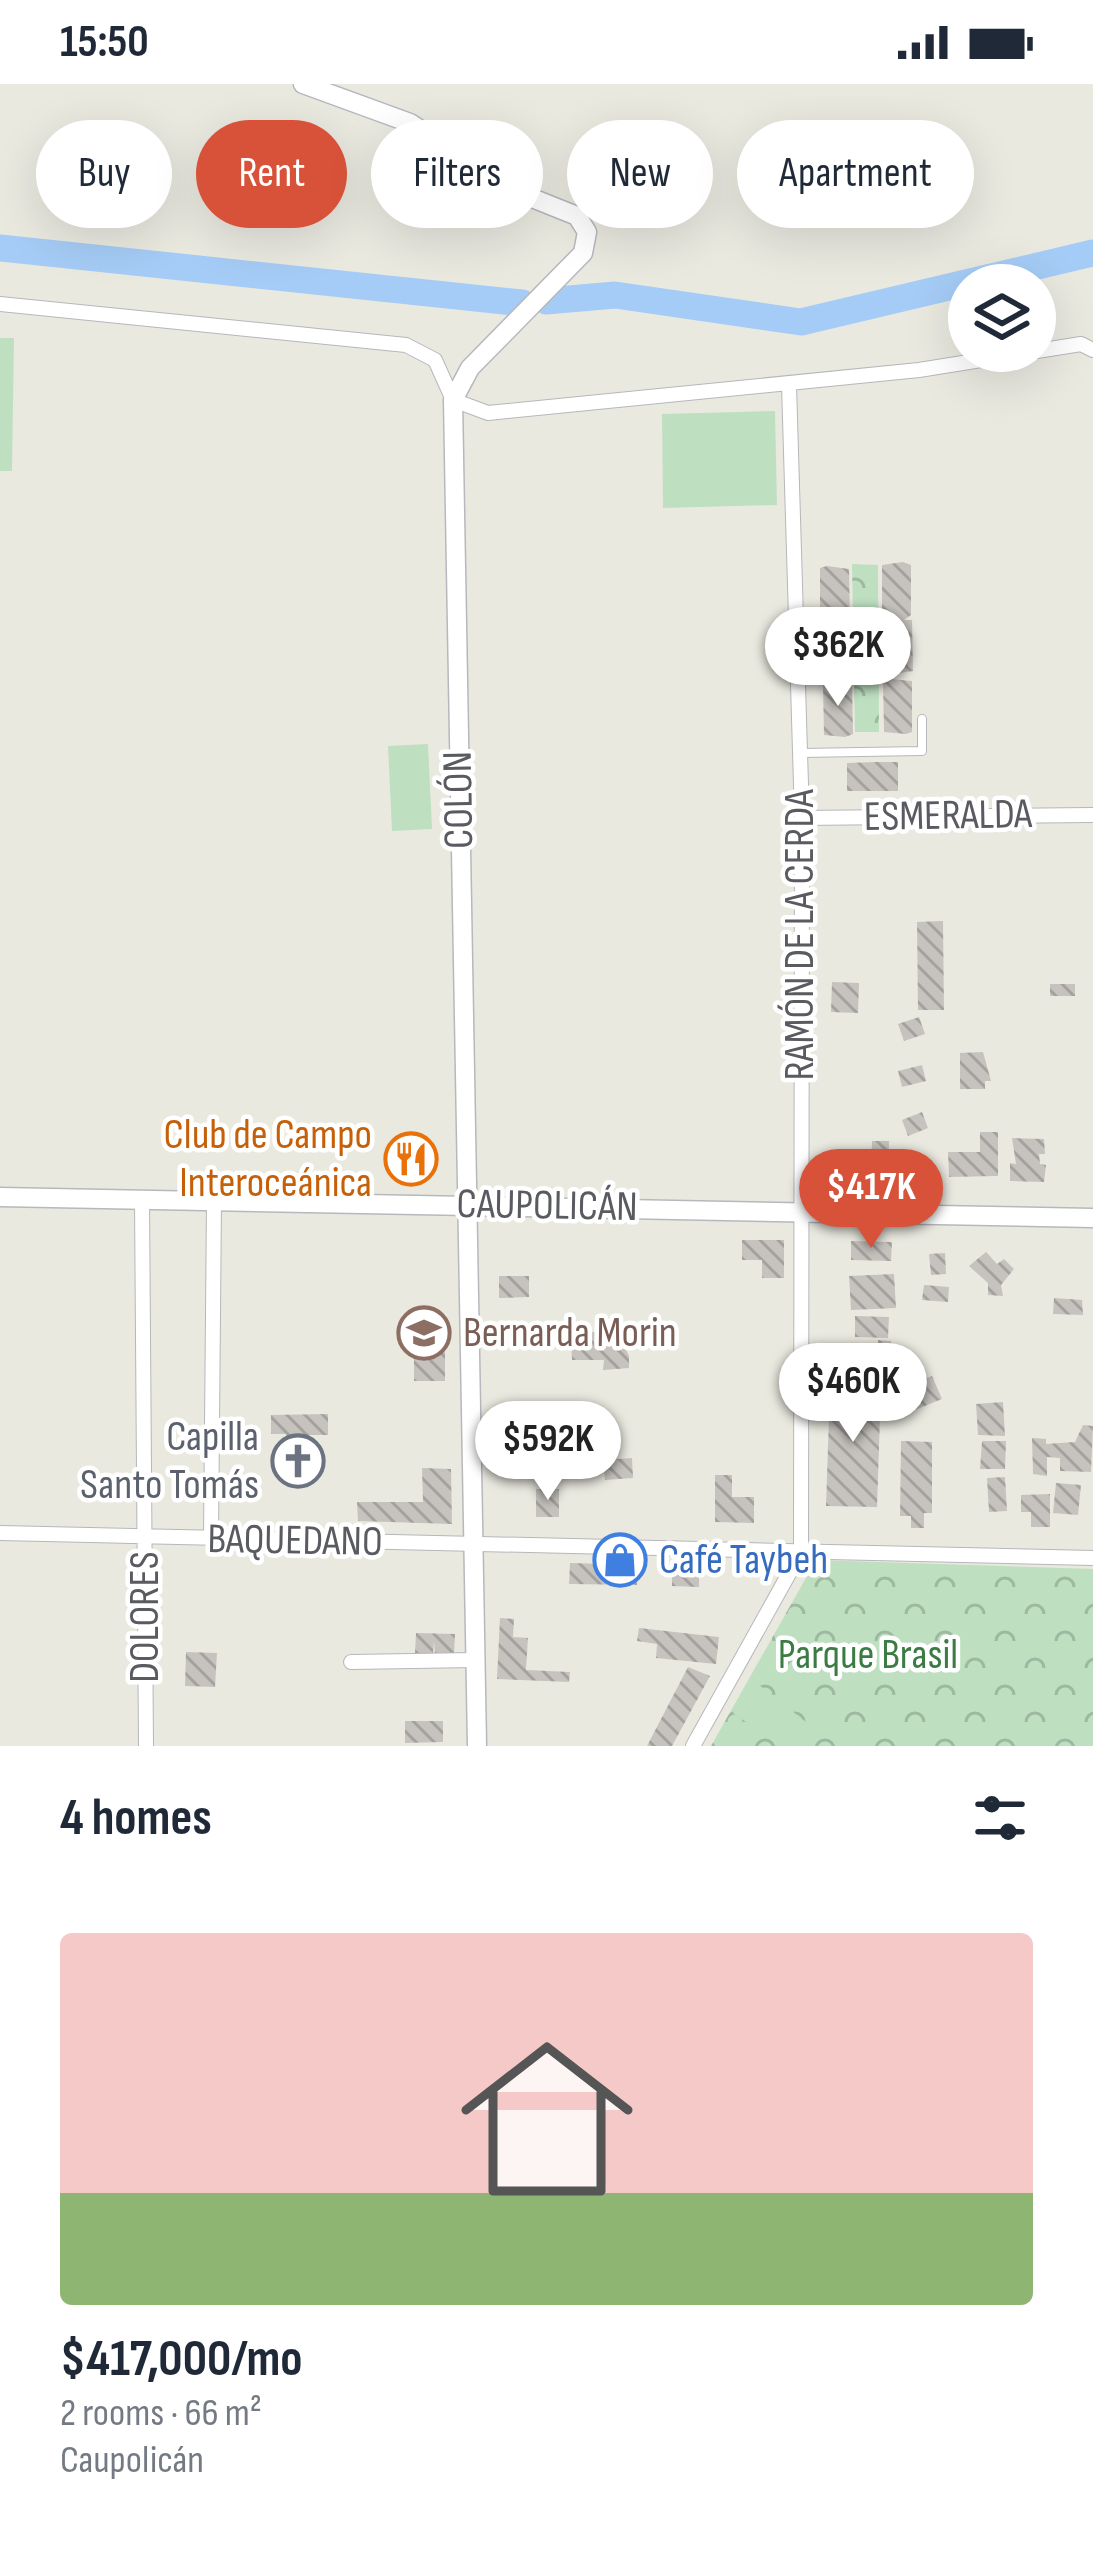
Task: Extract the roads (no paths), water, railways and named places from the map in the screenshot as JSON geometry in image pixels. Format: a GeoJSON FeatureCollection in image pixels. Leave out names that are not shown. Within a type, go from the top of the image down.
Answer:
{"type":"FeatureCollection","features":[{"type":"Feature","properties":{"kind":"street"},"geometry":{"type":"LineString","coordinates":[[303,84],[410,123],[495,180],[572,213],[585,226],[583,253],[470,368],[453,400]]}},
{"type":"Feature","properties":{"kind":"street"},"geometry":{"type":"LineString","coordinates":[[0,304],[406,345],[442,369],[453,400]]}},
{"type":"Feature","properties":{"kind":"street"},"geometry":{"type":"LineString","coordinates":[[453,400],[488,413],[789,385],[1082,344],[1093,350]]}},
{"type":"Feature","properties":{"kind":"street","name":"RAMÓN DE LA CERDA"},"geometry":{"type":"LineString","coordinates":[[693,1746],[801,1552],[802,818],[789,385]]}},
{"type":"Feature","properties":{"kind":"street","name":"COLÓN"},"geometry":{"type":"LineString","coordinates":[[453,400],[477,1746]]}},
{"type":"Feature","properties":{"kind":"street","name":"ESMERALDA"},"geometry":{"type":"LineString","coordinates":[[802,818],[1093,814]]}},
{"type":"Feature","properties":{"kind":"street","name":"CAUPOLICÁN"},"geometry":{"type":"LineString","coordinates":[[0,1197],[1093,1218]]}},
{"type":"Feature","properties":{"kind":"street","name":"DOLORES"},"geometry":{"type":"LineString","coordinates":[[142,1200],[146,1746]]}},
{"type":"Feature","properties":{"kind":"street"},"geometry":{"type":"LineString","coordinates":[[211,1539],[214,1201]]}},
{"type":"Feature","properties":{"kind":"street","name":"BAQUEDANO"},"geometry":{"type":"LineString","coordinates":[[0,1533],[1093,1558]]}},
{"type":"Feature","properties":{"kind":"street"},"geometry":{"type":"LineString","coordinates":[[351,1662],[475,1660]]}},
{"type":"Feature","properties":{"kind":"lane"},"geometry":{"type":"LineString","coordinates":[[800,753],[922,751],[922,719]]}},
{"type":"Feature","properties":{"kind":"waterway"},"geometry":{"type":"LineString","coordinates":[[0,248],[522,303]]}},
{"type":"Feature","properties":{"kind":"waterway"},"geometry":{"type":"LineString","coordinates":[[546,301],[615,295],[801,322],[1093,253]]}},
{"type":"Feature","properties":{"kind":"place","name":"Club de Campo Interoceánica"},"geometry":{"type":"Point","coordinates":[411,1159]}},
{"type":"Feature","properties":{"kind":"place","name":"Bernarda Morin"},"geometry":{"type":"Point","coordinates":[424,1333]}},
{"type":"Feature","properties":{"kind":"place","name":"Capilla Santo Tomás"},"geometry":{"type":"Point","coordinates":[298,1461]}},
{"type":"Feature","properties":{"kind":"place","name":"Café Taybeh"},"geometry":{"type":"Point","coordinates":[620,1560]}},
{"type":"Feature","properties":{"kind":"park label","name":"Parque Brasil"},"geometry":{"type":"Point","coordinates":[868,1655]}}]}
